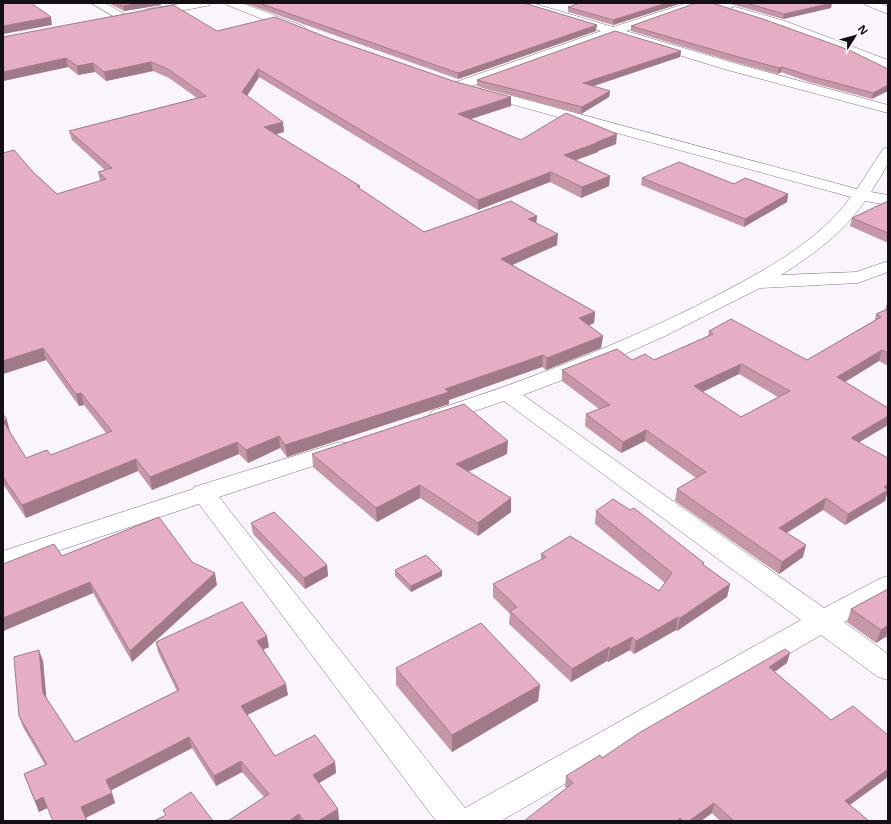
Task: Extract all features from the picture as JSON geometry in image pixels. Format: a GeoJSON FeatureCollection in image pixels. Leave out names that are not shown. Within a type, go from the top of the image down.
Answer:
{"type":"FeatureCollection","features":[{"type":"Feature","properties":{"kind":"street"},"geometry":{"type":"LineString","coordinates":[[96,3],[122,17]]}},
{"type":"Feature","properties":{"kind":"street"},"geometry":{"type":"LineString","coordinates":[[107,20],[206,3]]}},
{"type":"Feature","properties":{"kind":"street"},"geometry":{"type":"LineString","coordinates":[[231,3],[315,35]]}},
{"type":"Feature","properties":{"kind":"street"},"geometry":{"type":"LineString","coordinates":[[520,3],[730,66],[888,108]]}},
{"type":"Feature","properties":{"kind":"street"},"geometry":{"type":"LineString","coordinates":[[458,86],[698,3]]}},
{"type":"Feature","properties":{"kind":"street"},"geometry":{"type":"LineString","coordinates":[[870,3],[888,11]]}},
{"type":"Feature","properties":{"kind":"street"},"geometry":{"type":"LineString","coordinates":[[721,6],[781,24],[888,65]]}},
{"type":"Feature","properties":{"kind":"street"},"geometry":{"type":"LineString","coordinates":[[444,81],[861,195],[888,200]]}},
{"type":"Feature","properties":{"kind":"street"},"geometry":{"type":"LineString","coordinates":[[419,423],[508,394],[633,344],[698,313],[756,282],[807,251],[837,225],[861,195],[888,152]]}},
{"type":"Feature","properties":{"kind":"street"},"geometry":{"type":"LineString","coordinates":[[756,282],[858,277],[888,266]]}},
{"type":"Feature","properties":{"kind":"street"},"geometry":{"type":"LineString","coordinates":[[508,394],[888,669]]}},
{"type":"Feature","properties":{"kind":"street"},"geometry":{"type":"LineString","coordinates":[[3,560],[359,442]]}},
{"type":"Feature","properties":{"kind":"street"},"geometry":{"type":"LineString","coordinates":[[202,494],[455,821]]}},
{"type":"Feature","properties":{"kind":"street"},"geometry":{"type":"LineString","coordinates":[[472,821],[823,621],[888,586]]}},
{"type":"Feature","properties":{"kind":"building"},"geometry":{"type":"Polygon","coordinates":[[[3,3],[31,3],[51,17],[3,26],[3,3]]]}},
{"type":"Feature","properties":{"kind":"building"},"geometry":{"type":"Polygon","coordinates":[[[118,3],[140,3],[123,6],[118,3]]]}},
{"type":"Feature","properties":{"kind":"building"},"geometry":{"type":"Polygon","coordinates":[[[259,3],[524,3],[597,25],[458,73],[259,3]]]}},
{"type":"Feature","properties":{"kind":"building"},"geometry":{"type":"Polygon","coordinates":[[[580,3],[667,3],[613,20],[568,7],[580,3]]]}},
{"type":"Feature","properties":{"kind":"building"},"geometry":{"type":"Polygon","coordinates":[[[696,3],[712,3],[763,19],[849,50],[888,69],[888,85],[873,93],[631,26],[696,3]]]}},
{"type":"Feature","properties":{"kind":"building"},"geometry":{"type":"Polygon","coordinates":[[[746,3],[832,3],[784,14],[746,3]]]}},
{"type":"Feature","properties":{"kind":"building"},"geometry":{"type":"Polygon","coordinates":[[[173,5],[217,31],[275,17],[331,39],[453,81],[511,97],[458,114],[521,140],[566,113],[617,134],[564,155],[610,176],[582,187],[551,172],[478,200],[258,69],[242,92],[283,122],[264,127],[360,186],[357,186],[424,232],[511,201],[537,216],[528,219],[558,234],[501,259],[595,312],[579,318],[603,336],[547,358],[543,355],[445,389],[449,392],[285,445],[279,436],[246,450],[237,442],[150,477],[136,459],[22,505],[3,477],[3,421],[26,458],[47,450],[51,455],[112,431],[81,393],[76,394],[43,348],[3,361],[3,153],[14,150],[33,172],[57,194],[106,179],[98,172],[112,168],[69,131],[206,96],[168,69],[151,62],[104,72],[93,63],[77,66],[66,58],[3,72],[3,37],[173,5]]]}},
{"type":"Feature","properties":{"kind":"building"},"geometry":{"type":"Polygon","coordinates":[[[615,31],[681,51],[583,83],[610,91],[582,107],[477,80],[615,31]]]}},
{"type":"Feature","properties":{"kind":"building"},"geometry":{"type":"Polygon","coordinates":[[[679,162],[734,184],[745,178],[788,194],[745,219],[642,178],[679,162]]]}},
{"type":"Feature","properties":{"kind":"building"},"geometry":{"type":"Polygon","coordinates":[[[888,201],[888,233],[852,218],[888,201]]]}},
{"type":"Feature","properties":{"kind":"building"},"geometry":{"type":"Polygon","coordinates":[[[888,309],[888,353],[882,350],[837,377],[888,408],[888,416],[851,438],[888,458],[888,484],[884,487],[888,490],[848,514],[826,498],[779,528],[806,545],[782,562],[677,489],[706,472],[646,430],[623,442],[586,414],[610,405],[562,370],[617,349],[632,360],[645,354],[654,360],[713,334],[709,331],[731,319],[807,360],[881,317],[876,314],[888,309]],[[741,364],[694,386],[741,417],[790,391],[741,364]]]}},
{"type":"Feature","properties":{"kind":"building"},"geometry":{"type":"Polygon","coordinates":[[[464,404],[508,441],[456,464],[511,498],[478,523],[420,485],[376,508],[312,454],[464,404]]]}},
{"type":"Feature","properties":{"kind":"building"},"geometry":{"type":"Polygon","coordinates":[[[3,414],[7,420],[3,421],[3,414]]]}},
{"type":"Feature","properties":{"kind":"building"},"geometry":{"type":"Polygon","coordinates":[[[613,499],[630,510],[634,508],[704,563],[702,564],[730,584],[680,618],[678,617],[636,641],[632,637],[610,649],[609,647],[572,669],[510,611],[517,607],[493,584],[546,557],[541,554],[570,536],[659,591],[672,573],[596,511],[613,499]]]}},
{"type":"Feature","properties":{"kind":"building"},"geometry":{"type":"Polygon","coordinates":[[[274,512],[327,565],[304,578],[251,523],[274,512]]]}},
{"type":"Feature","properties":{"kind":"building"},"geometry":{"type":"Polygon","coordinates":[[[159,517],[192,562],[215,573],[130,651],[90,582],[3,618],[3,564],[54,544],[62,556],[159,517]]]}},
{"type":"Feature","properties":{"kind":"building"},"geometry":{"type":"Polygon","coordinates":[[[426,555],[442,571],[411,586],[395,570],[426,555]]]}},
{"type":"Feature","properties":{"kind":"building"},"geometry":{"type":"Polygon","coordinates":[[[888,589],[888,625],[881,630],[851,609],[888,589]]]}},
{"type":"Feature","properties":{"kind":"building"},"geometry":{"type":"Polygon","coordinates":[[[242,602],[267,636],[257,641],[286,684],[241,706],[275,756],[315,735],[335,762],[313,775],[338,809],[318,821],[304,821],[299,814],[289,821],[228,821],[269,794],[241,761],[214,776],[189,737],[106,780],[112,793],[81,807],[87,821],[53,821],[43,797],[35,801],[24,774],[47,764],[19,716],[14,657],[39,650],[43,693],[75,742],[179,690],[156,642],[242,602]]]}},
{"type":"Feature","properties":{"kind":"building"},"geometry":{"type":"Polygon","coordinates":[[[481,623],[540,685],[452,735],[396,668],[481,623]]]}},
{"type":"Feature","properties":{"kind":"building"},"geometry":{"type":"Polygon","coordinates":[[[785,649],[790,653],[769,667],[831,720],[853,706],[888,735],[888,769],[845,801],[869,821],[734,821],[714,803],[689,821],[683,821],[680,818],[677,821],[524,821],[573,783],[566,776],[600,755],[602,758],[639,733],[785,649]]]}},
{"type":"Feature","properties":{"kind":"building"},"geometry":{"type":"Polygon","coordinates":[[[191,792],[213,821],[154,821],[166,815],[163,810],[191,792]]]}}]}
